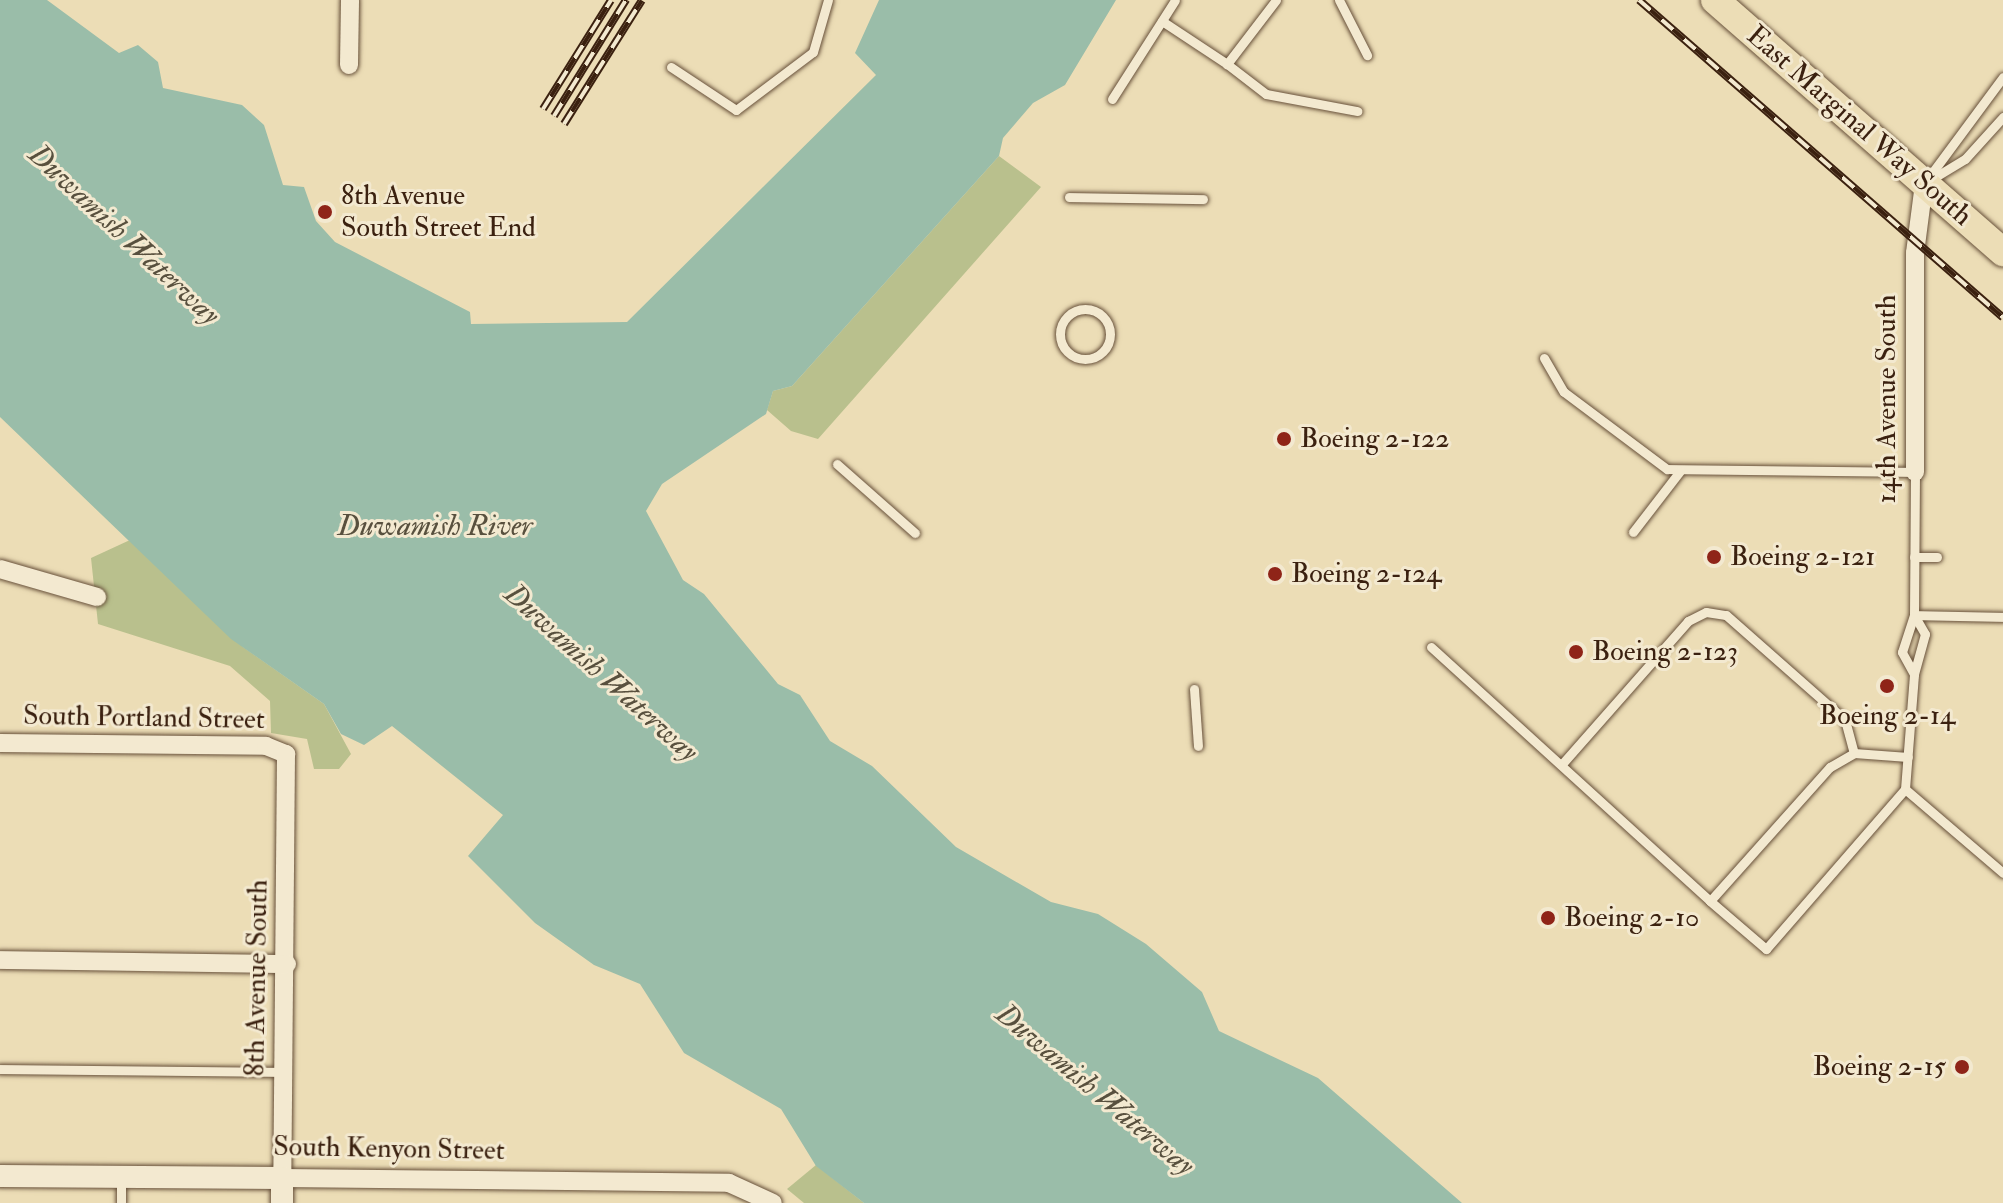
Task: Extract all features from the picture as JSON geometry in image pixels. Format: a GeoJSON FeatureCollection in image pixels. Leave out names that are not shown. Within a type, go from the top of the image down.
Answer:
{"type":"FeatureCollection","features":[{"type":"Feature","properties":{"kind":"main road","name":"East Marginal Way South"},"geometry":{"type":"LineString","coordinates":[[1715,0],[2003,252]]}},
{"type":"Feature","properties":{"kind":"street"},"geometry":{"type":"LineString","coordinates":[[349,65],[350,0]]}},
{"type":"Feature","properties":{"kind":"street","name":"14th Avenue South"},"geometry":{"type":"LineString","coordinates":[[1915,472],[1915,253],[1924,184]]}},
{"type":"Feature","properties":{"kind":"street"},"geometry":{"type":"LineString","coordinates":[[0,569],[97,597]]}},
{"type":"Feature","properties":{"kind":"street","name":"South Portland Street"},"geometry":{"type":"LineString","coordinates":[[0,743],[266,746],[286,754]]}},
{"type":"Feature","properties":{"kind":"street","name":"8th Avenue South"},"geometry":{"type":"LineString","coordinates":[[282,1203],[287,964],[286,754]]}},
{"type":"Feature","properties":{"kind":"street"},"geometry":{"type":"LineString","coordinates":[[0,960],[287,964]]}},
{"type":"Feature","properties":{"kind":"street","name":"South Kenyon Street"},"geometry":{"type":"LineString","coordinates":[[0,1176],[729,1183],[773,1203]]}},
{"type":"Feature","properties":{"kind":"lane"},"geometry":{"type":"LineString","coordinates":[[671,67],[736,110],[813,52],[828,0]]}},
{"type":"Feature","properties":{"kind":"lane"},"geometry":{"type":"LineString","coordinates":[[1112,99],[1175,0]]}},
{"type":"Feature","properties":{"kind":"lane"},"geometry":{"type":"LineString","coordinates":[[1227,64],[1276,0]]}},
{"type":"Feature","properties":{"kind":"lane"},"geometry":{"type":"LineString","coordinates":[[1339,0],[1367,55]]}},
{"type":"Feature","properties":{"kind":"lane"},"geometry":{"type":"LineString","coordinates":[[1162,21],[1266,94],[1357,111]]}},
{"type":"Feature","properties":{"kind":"lane"},"geometry":{"type":"LineString","coordinates":[[1924,184],[1947,144],[2003,77]]}},
{"type":"Feature","properties":{"kind":"lane"},"geometry":{"type":"LineString","coordinates":[[1924,184],[1965,159],[2003,117]]}},
{"type":"Feature","properties":{"kind":"lane"},"geometry":{"type":"LineString","coordinates":[[1069,197],[1203,199]]}},
{"type":"Feature","properties":{"kind":"lane"},"geometry":{"type":"LineString","coordinates":[[1093,310],[1107,320],[1104,351],[1089,359],[1066,352],[1060,328],[1069,314],[1093,310]]}},
{"type":"Feature","properties":{"kind":"lane"},"geometry":{"type":"LineString","coordinates":[[1544,358],[1564,392],[1661,466],[1680,471],[1915,472]]}},
{"type":"Feature","properties":{"kind":"lane"},"geometry":{"type":"LineString","coordinates":[[837,464],[915,533]]}},
{"type":"Feature","properties":{"kind":"lane"},"geometry":{"type":"LineString","coordinates":[[1633,532],[1680,471]]}},
{"type":"Feature","properties":{"kind":"lane","name":"14th Avenue South"},"geometry":{"type":"LineString","coordinates":[[1914,615],[1915,472]]}},
{"type":"Feature","properties":{"kind":"lane"},"geometry":{"type":"LineString","coordinates":[[1914,557],[1937,557]]}},
{"type":"Feature","properties":{"kind":"lane"},"geometry":{"type":"LineString","coordinates":[[1562,764],[1688,621],[1706,612],[1726,615],[1845,720],[1854,753]]}},
{"type":"Feature","properties":{"kind":"lane"},"geometry":{"type":"LineString","coordinates":[[1914,615],[2003,617]]}},
{"type":"Feature","properties":{"kind":"lane"},"geometry":{"type":"LineString","coordinates":[[1914,615],[1902,652],[1914,674]]}},
{"type":"Feature","properties":{"kind":"lane"},"geometry":{"type":"LineString","coordinates":[[1431,647],[1766,949],[1905,789],[1914,674],[1925,634],[1914,615]]}},
{"type":"Feature","properties":{"kind":"lane"},"geometry":{"type":"LineString","coordinates":[[1194,689],[1198,746]]}},
{"type":"Feature","properties":{"kind":"lane"},"geometry":{"type":"LineString","coordinates":[[1710,901],[1830,767],[1854,753],[1908,757]]}},
{"type":"Feature","properties":{"kind":"lane"},"geometry":{"type":"LineString","coordinates":[[1905,789],[2003,873]]}},
{"type":"Feature","properties":{"kind":"lane"},"geometry":{"type":"LineString","coordinates":[[0,1069],[285,1072]]}},
{"type":"Feature","properties":{"kind":"lane"},"geometry":{"type":"LineString","coordinates":[[121,1177],[121,1203]]}},
{"type":"Feature","properties":{"kind":"shaded area"},"geometry":{"type":"Polygon","coordinates":[[[999,156],[1041,187],[818,439],[791,431],[767,410],[773,391],[792,386],[999,156]]]}},
{"type":"Feature","properties":{"kind":"shaded area"},"geometry":{"type":"Polygon","coordinates":[[[130,540],[243,647],[324,704],[351,754],[339,769],[314,769],[307,739],[271,733],[270,701],[230,666],[98,624],[91,558],[130,540]]]}},
{"type":"Feature","properties":{"kind":"shaded area"},"geometry":{"type":"Polygon","coordinates":[[[816,1165],[864,1203],[804,1203],[787,1189],[816,1165]]]}},
{"type":"Feature","properties":{"kind":"water","name":"Duwamish River"},"geometry":{"type":"Polygon","coordinates":[[[0,0],[47,0],[119,53],[138,45],[158,62],[163,88],[242,105],[264,125],[283,185],[304,187],[316,221],[335,242],[470,312],[471,324],[627,322],[876,75],[855,53],[879,0],[1116,0],[1065,85],[1033,103],[1003,138],[999,156],[792,386],[773,391],[766,414],[662,484],[646,511],[683,580],[704,594],[778,684],[800,695],[830,741],[872,766],[956,847],[1051,902],[1098,914],[1146,944],[1202,992],[1219,1031],[1318,1078],[1462,1203],[864,1203],[816,1166],[781,1109],[684,1053],[640,984],[594,965],[535,923],[468,856],[503,815],[392,726],[364,745],[341,734],[324,704],[231,639],[0,417],[0,0]]]}},
{"type":"Feature","properties":{"kind":"railway"},"geometry":{"type":"LineString","coordinates":[[543,109],[611,0]]}},
{"type":"Feature","properties":{"kind":"railway"},"geometry":{"type":"LineString","coordinates":[[554,116],[626,0]]}},
{"type":"Feature","properties":{"kind":"railway"},"geometry":{"type":"LineString","coordinates":[[564,124],[642,0]]}},
{"type":"Feature","properties":{"kind":"railway"},"geometry":{"type":"LineString","coordinates":[[1639,0],[2003,317]]}},
{"type":"Feature","properties":{"kind":"place","name":"8th Avenue South Street End"},"geometry":{"type":"Point","coordinates":[325,212]}},
{"type":"Feature","properties":{"kind":"place","name":"Boeing 2-122"},"geometry":{"type":"Point","coordinates":[1284,439]}},
{"type":"Feature","properties":{"kind":"place","name":"Boeing 2-121"},"geometry":{"type":"Point","coordinates":[1714,557]}},
{"type":"Feature","properties":{"kind":"place","name":"Boeing 2-124"},"geometry":{"type":"Point","coordinates":[1275,574]}},
{"type":"Feature","properties":{"kind":"place","name":"Boeing 2-123"},"geometry":{"type":"Point","coordinates":[1576,652]}},
{"type":"Feature","properties":{"kind":"place","name":"Boeing 2-14"},"geometry":{"type":"Point","coordinates":[1887,686]}},
{"type":"Feature","properties":{"kind":"place","name":"Boeing 2-10"},"geometry":{"type":"Point","coordinates":[1548,918]}},
{"type":"Feature","properties":{"kind":"place","name":"Boeing 2-15"},"geometry":{"type":"Point","coordinates":[1962,1067]}},
{"type":"Feature","properties":{"kind":"water label","name":"Duwamish Waterway"},"geometry":{"type":"Point","coordinates":[124,235]}},
{"type":"Feature","properties":{"kind":"water label","name":"Duwamish Waterway"},"geometry":{"type":"Point","coordinates":[601,673]}},
{"type":"Feature","properties":{"kind":"water label","name":"Duwamish Waterway"},"geometry":{"type":"Point","coordinates":[1095,1090]}}]}
